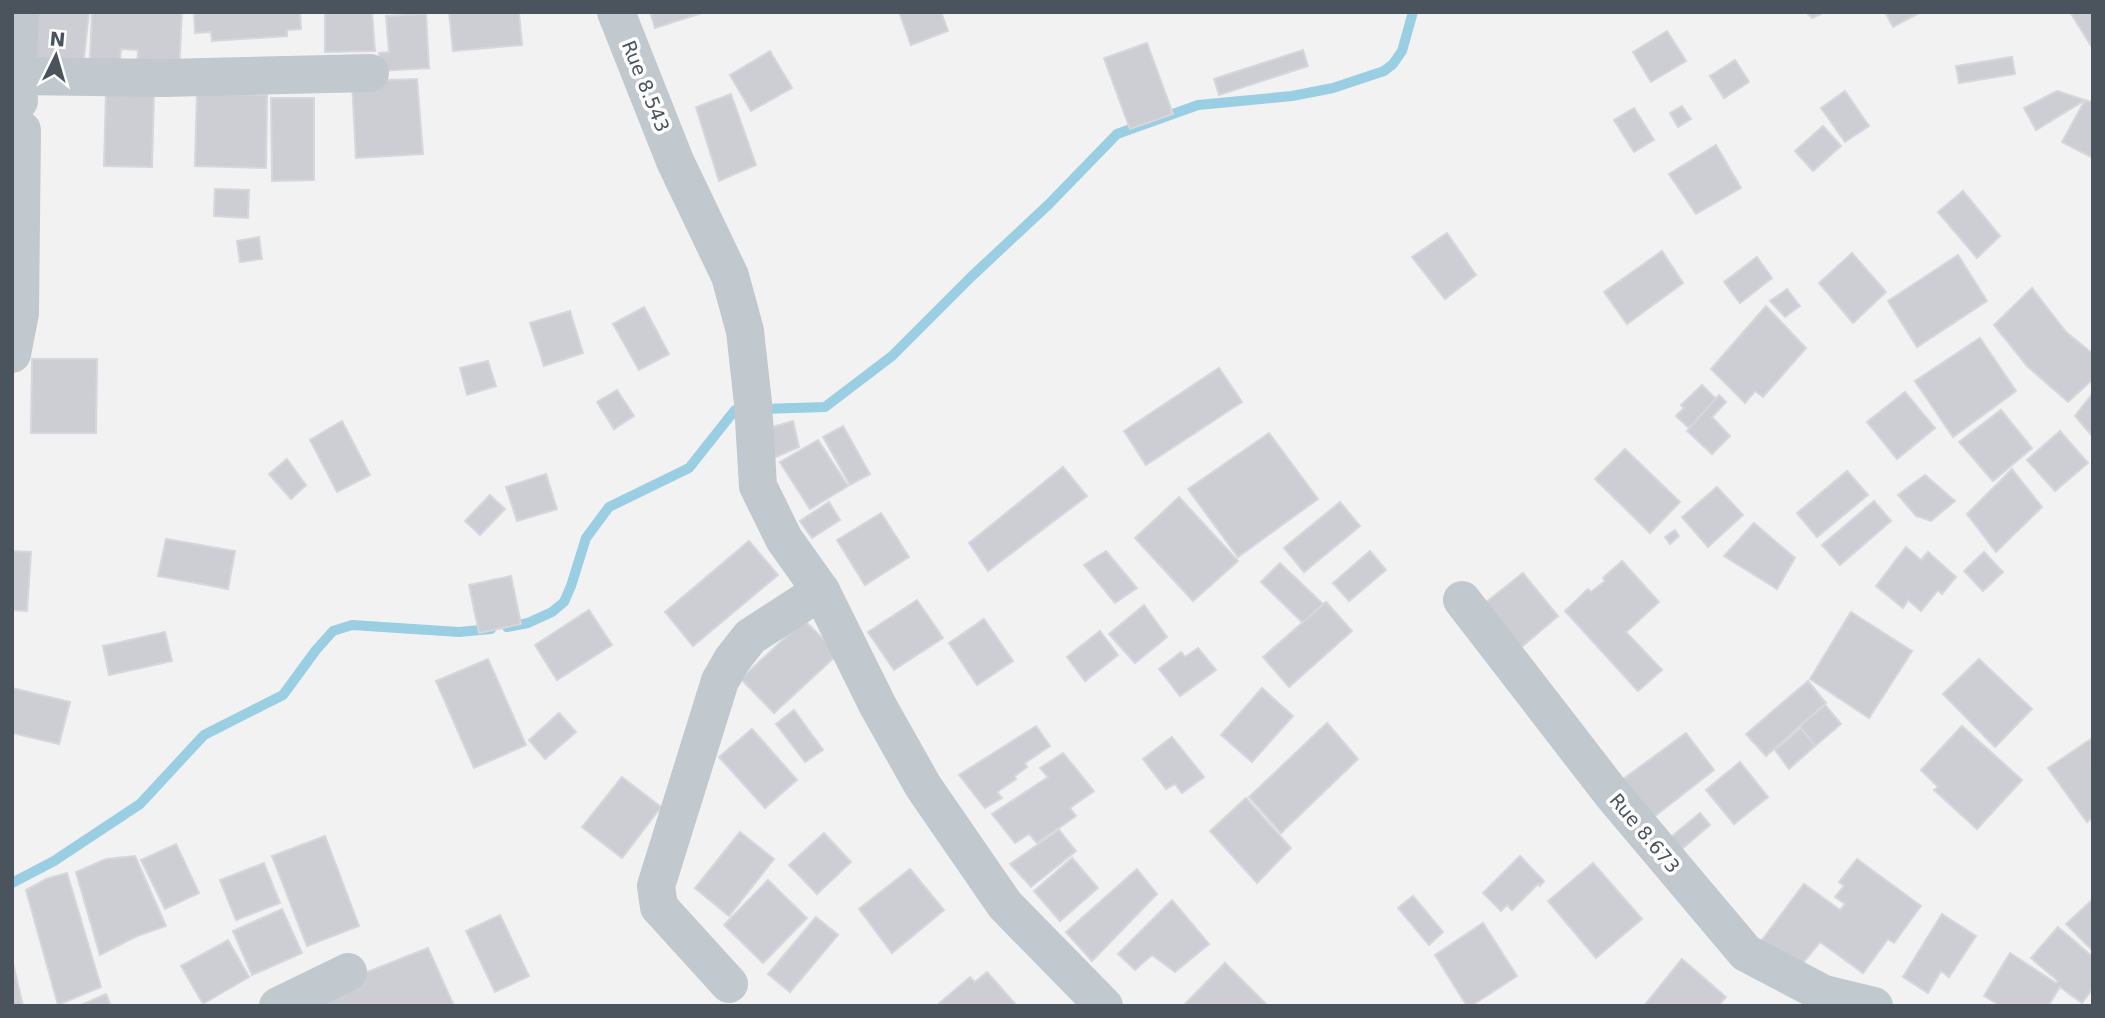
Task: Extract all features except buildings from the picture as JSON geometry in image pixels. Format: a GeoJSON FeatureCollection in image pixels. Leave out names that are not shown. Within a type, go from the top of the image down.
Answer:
{"type":"FeatureCollection","features":[{"type":"Feature","properties":{"kind":"street"},"geometry":{"type":"LineString","coordinates":[[12,354],[20,313],[17,76],[20,12]]}},
{"type":"Feature","properties":{"kind":"street","name":"Rue 8.543"},"geometry":{"type":"LineString","coordinates":[[616,12],[676,161],[730,276],[745,331],[758,486],[784,539],[821,592],[878,706],[931,797],[1004,905],[1104,1006]]}},
{"type":"Feature","properties":{"kind":"street"},"geometry":{"type":"LineString","coordinates":[[17,76],[165,78],[370,73]]}},
{"type":"Feature","properties":{"kind":"street"},"geometry":{"type":"LineString","coordinates":[[729,984],[659,907],[656,886],[720,681],[750,637],[821,592]]}},
{"type":"Feature","properties":{"kind":"street","name":"Rue 8.673"},"geometry":{"type":"LineString","coordinates":[[1462,600],[1612,794],[1746,953],[1824,994],[1874,1006]]}},
{"type":"Feature","properties":{"kind":"street"},"geometry":{"type":"LineString","coordinates":[[278,1006],[348,972]]}},
{"type":"Feature","properties":{"kind":"waterway"},"geometry":{"type":"LineString","coordinates":[[507,627],[528,623],[552,612],[564,602],[586,538],[609,507],[689,468],[735,410],[825,407],[892,356],[1117,134],[1198,105],[1292,96],[1333,88],[1384,71],[1402,51],[1413,12]]}},
{"type":"Feature","properties":{"kind":"waterway"},"geometry":{"type":"LineString","coordinates":[[12,883],[54,861],[140,804],[204,735],[283,695],[333,631],[352,625],[459,632],[491,629]]}}]}
